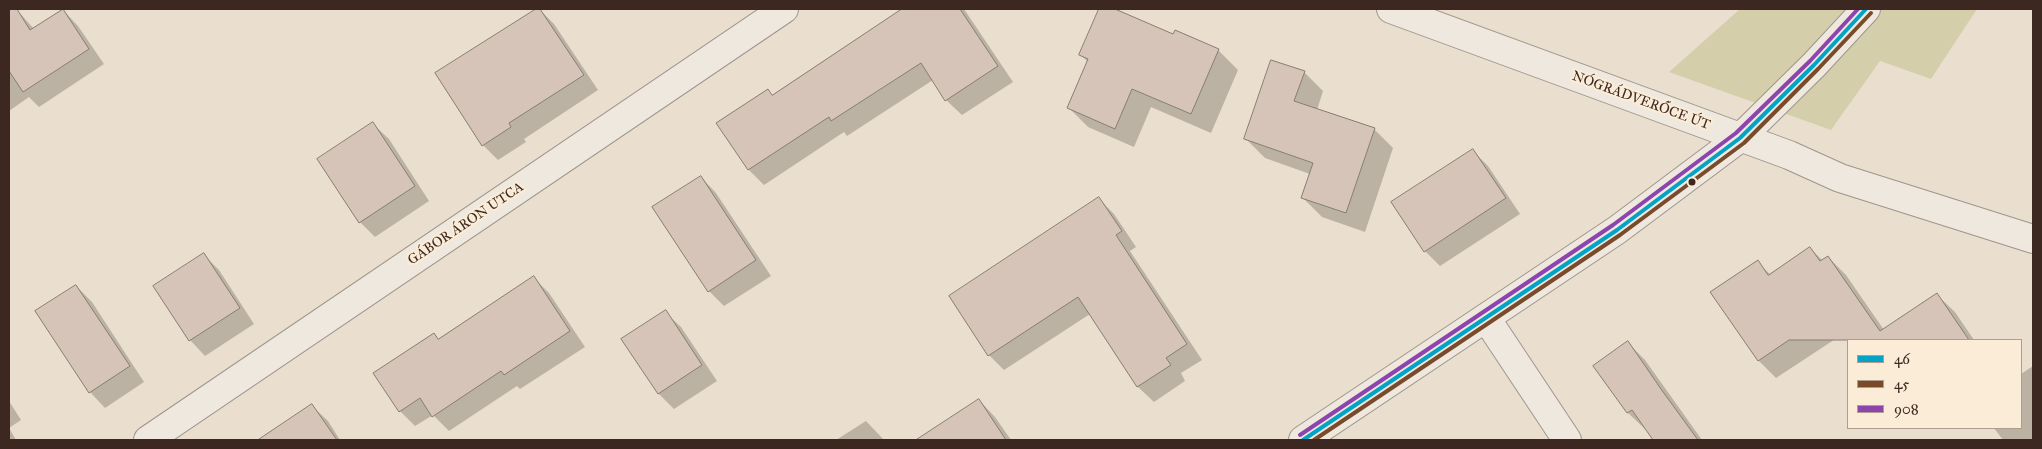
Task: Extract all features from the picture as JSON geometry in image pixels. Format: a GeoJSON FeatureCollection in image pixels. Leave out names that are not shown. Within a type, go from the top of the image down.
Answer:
{"type":"FeatureCollection","features":[{"type":"Feature","properties":{"kind":"street","name":"GÁBOR ÁRON UTCA"},"geometry":{"type":"LineString","coordinates":[[148,440],[784,9]]}},
{"type":"Feature","properties":{"kind":"street","name":"NÓGRÁDVERŐCE ÚT"},"geometry":{"type":"LineString","coordinates":[[1391,9],[1789,155],[1840,178],[2033,239]]}},
{"type":"Feature","properties":{"kind":"street"},"geometry":{"type":"LineString","coordinates":[[1303,440],[1617,230],[1740,138],[1814,65],[1866,9]]}},
{"type":"Feature","properties":{"kind":"street"},"geometry":{"type":"LineString","coordinates":[[1486,318],[1566,440]]}},
{"type":"Feature","properties":{"kind":"shaded area"},"geometry":{"type":"Polygon","coordinates":[[[1740,9],[1977,9],[1931,79],[1880,61],[1831,130],[1669,72],[1740,9]]]}},
{"type":"Feature","properties":{"kind":"building"},"geometry":{"type":"Polygon","coordinates":[[[9,9],[17,9],[30,30],[63,9],[89,49],[23,92],[9,71],[9,9]]]}},
{"type":"Feature","properties":{"kind":"building"},"geometry":{"type":"Polygon","coordinates":[[[536,9],[540,9],[584,75],[509,123],[511,127],[482,146],[435,73],[536,9]]]}},
{"type":"Feature","properties":{"kind":"building"},"geometry":{"type":"Polygon","coordinates":[[[902,9],[960,9],[998,66],[945,101],[921,63],[831,121],[829,117],[748,170],[716,123],[768,89],[772,95],[902,9]]]}},
{"type":"Feature","properties":{"kind":"building"},"geometry":{"type":"Polygon","coordinates":[[[1099,9],[1115,9],[1173,34],[1175,30],[1219,49],[1191,114],[1132,89],[1115,129],[1067,108],[1088,59],[1079,55],[1099,9]]]}},
{"type":"Feature","properties":{"kind":"building"},"geometry":{"type":"Polygon","coordinates":[[[1271,60],[1305,71],[1294,101],[1375,128],[1346,213],[1301,198],[1313,163],[1244,139],[1271,60]]]}},
{"type":"Feature","properties":{"kind":"building"},"geometry":{"type":"Polygon","coordinates":[[[373,122],[415,186],[359,223],[317,159],[373,122]]]}},
{"type":"Feature","properties":{"kind":"building"},"geometry":{"type":"Polygon","coordinates":[[[1473,149],[1506,198],[1424,252],[1391,202],[1473,149]]]}},
{"type":"Feature","properties":{"kind":"building"},"geometry":{"type":"Polygon","coordinates":[[[701,176],[756,260],[708,292],[652,207],[701,176]]]}},
{"type":"Feature","properties":{"kind":"building"},"geometry":{"type":"Polygon","coordinates":[[[1099,197],[1122,231],[1116,235],[1187,344],[1166,358],[1171,365],[1137,387],[1078,297],[988,356],[949,296],[1099,197]]]}},
{"type":"Feature","properties":{"kind":"building"},"geometry":{"type":"Polygon","coordinates":[[[1810,247],[1820,261],[1828,256],[1880,331],[1937,293],[1968,339],[1789,340],[1758,361],[1710,292],[1758,260],[1768,275],[1810,247]]]}},
{"type":"Feature","properties":{"kind":"building"},"geometry":{"type":"Polygon","coordinates":[[[204,253],[240,308],[189,341],[153,286],[204,253]]]}},
{"type":"Feature","properties":{"kind":"building"},"geometry":{"type":"Polygon","coordinates":[[[534,276],[570,331],[504,375],[501,371],[432,417],[420,398],[399,412],[373,373],[434,333],[438,339],[534,276]]]}},
{"type":"Feature","properties":{"kind":"building"},"geometry":{"type":"Polygon","coordinates":[[[76,285],[130,366],[89,393],[35,311],[76,285]]]}},
{"type":"Feature","properties":{"kind":"building"},"geometry":{"type":"Polygon","coordinates":[[[666,310],[702,365],[658,394],[621,339],[666,310]]]}},
{"type":"Feature","properties":{"kind":"building"},"geometry":{"type":"Polygon","coordinates":[[[1628,341],[1698,440],[1653,440],[1632,410],[1627,413],[1593,366],[1628,341]]]}},
{"type":"Feature","properties":{"kind":"building"},"geometry":{"type":"Polygon","coordinates":[[[979,399],[1006,440],[916,440],[979,399]]]}},
{"type":"Feature","properties":{"kind":"building"},"geometry":{"type":"Polygon","coordinates":[[[312,404],[337,440],[258,440],[312,404]]]}},
{"type":"Feature","properties":{"kind":"transit line","name":"908"},"geometry":{"type":"LineString","coordinates":[[1300,435],[1613,225],[1736,133],[1810,61],[1858,9]]}},
{"type":"Feature","properties":{"kind":"transit line","name":"46"},"geometry":{"type":"LineString","coordinates":[[1303,440],[1617,230],[1740,138],[1814,65],[1866,9]]}},
{"type":"Feature","properties":{"kind":"transit line","name":"45"},"geometry":{"type":"LineString","coordinates":[[1314,440],[1620,235],[1744,143],[1871,13]]}}]}
